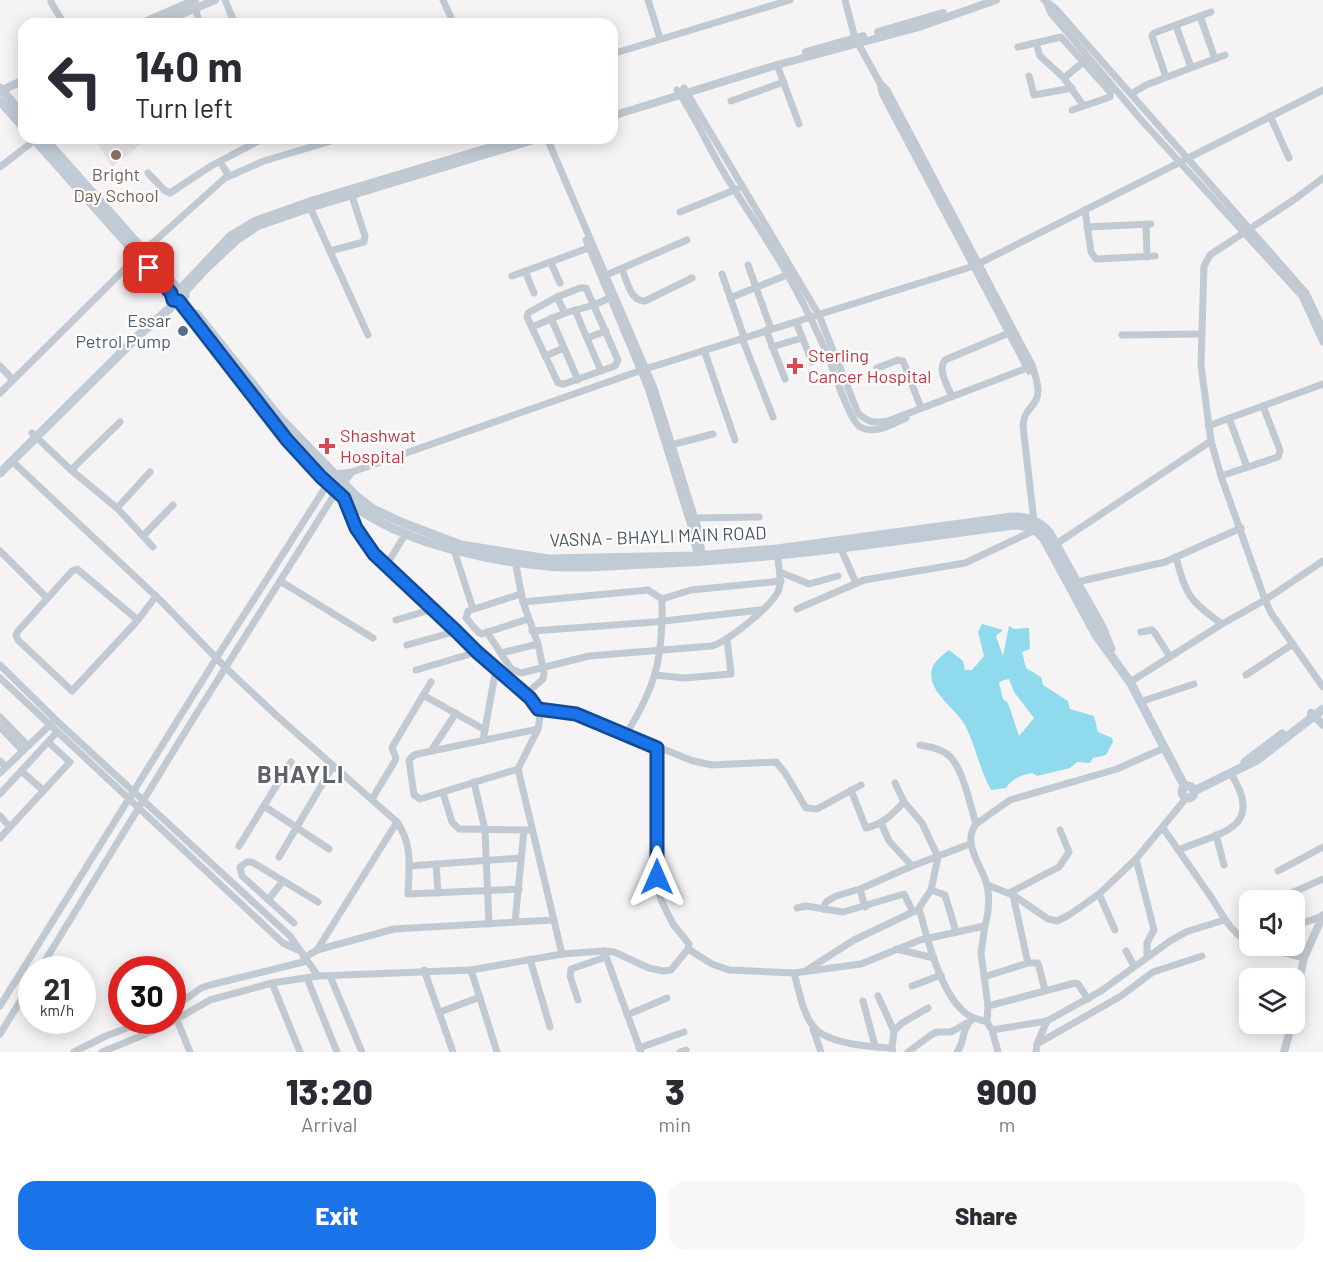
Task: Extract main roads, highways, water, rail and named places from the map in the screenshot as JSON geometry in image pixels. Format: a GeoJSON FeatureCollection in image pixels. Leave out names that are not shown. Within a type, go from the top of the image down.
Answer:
{"type":"FeatureCollection","features":[{"type":"Feature","properties":{"kind":"main road"},"geometry":{"type":"LineString","coordinates":[[0,89],[18,109]]}},
{"type":"Feature","properties":{"kind":"main road"},"geometry":{"type":"LineString","coordinates":[[0,100],[18,121]]}},
{"type":"Feature","properties":{"kind":"main road","name":"VASNA - BHAYLI MAIN ROAD"},"geometry":{"type":"LineString","coordinates":[[41,144],[178,295],[279,417],[342,483],[374,509],[418,530],[461,545],[548,559],[700,559]]}},
{"type":"Feature","properties":{"kind":"main road"},"geometry":{"type":"LineString","coordinates":[[0,464],[35,435],[178,295]]}},
{"type":"Feature","properties":{"kind":"main road","name":"VASNA - BHAYLI MAIN ROAD"},"geometry":{"type":"LineString","coordinates":[[178,295],[287,440],[340,495],[365,514],[406,533],[454,550],[548,566],[842,549],[1013,525],[1036,525]]}},
{"type":"Feature","properties":{"kind":"main road"},"geometry":{"type":"LineString","coordinates":[[0,473],[35,435]]}},
{"type":"Feature","properties":{"kind":"main road","name":"VASNA - BHAYLI MAIN ROAD"},"geometry":{"type":"LineString","coordinates":[[777,553],[1012,518],[1024,517],[1036,525]]}},
{"type":"Feature","properties":{"kind":"main road"},"geometry":{"type":"LineString","coordinates":[[1036,525],[1049,531],[1102,627],[1116,660]]}},
{"type":"Feature","properties":{"kind":"main road"},"geometry":{"type":"LineString","coordinates":[[1036,525],[1096,635],[1130,682],[1188,792],[1257,760],[1323,709]]}},
{"type":"Feature","properties":{"kind":"main road"},"geometry":{"type":"LineString","coordinates":[[1313,715],[1323,701]]}},
{"type":"Feature","properties":{"kind":"water"},"geometry":{"type":"Polygon","coordinates":[[[982,624],[1003,630],[996,636],[1003,656],[1009,626],[1014,629],[1029,628],[1030,649],[1022,652],[1026,668],[1041,677],[1043,685],[1068,701],[1070,709],[1094,716],[1098,732],[1112,738],[1113,742],[1106,755],[1093,758],[1090,763],[1077,762],[1070,768],[1037,776],[1032,773],[1024,775],[1014,780],[1006,788],[991,790],[967,729],[937,692],[931,675],[934,664],[949,650],[963,661],[965,670],[972,670],[984,656],[978,632],[982,624]],[[1009,679],[999,683],[1003,699],[1008,703],[1019,736],[1034,718],[1014,692],[1009,679]]]}},
{"type":"Feature","properties":{"kind":"place","name":"Bright Day School"},"geometry":{"type":"Point","coordinates":[116,155]}},
{"type":"Feature","properties":{"kind":"place","name":"Essar Petrol Pump"},"geometry":{"type":"Point","coordinates":[183,331]}},
{"type":"Feature","properties":{"kind":"place","name":"Sterling Cancer Hospital"},"geometry":{"type":"Point","coordinates":[795,366]}},
{"type":"Feature","properties":{"kind":"place","name":"Shashwat Hospital"},"geometry":{"type":"Point","coordinates":[327,446]}},
{"type":"Feature","properties":{"kind":"district","name":"BHAYLI"},"geometry":{"type":"Point","coordinates":[301,775]}}]}
